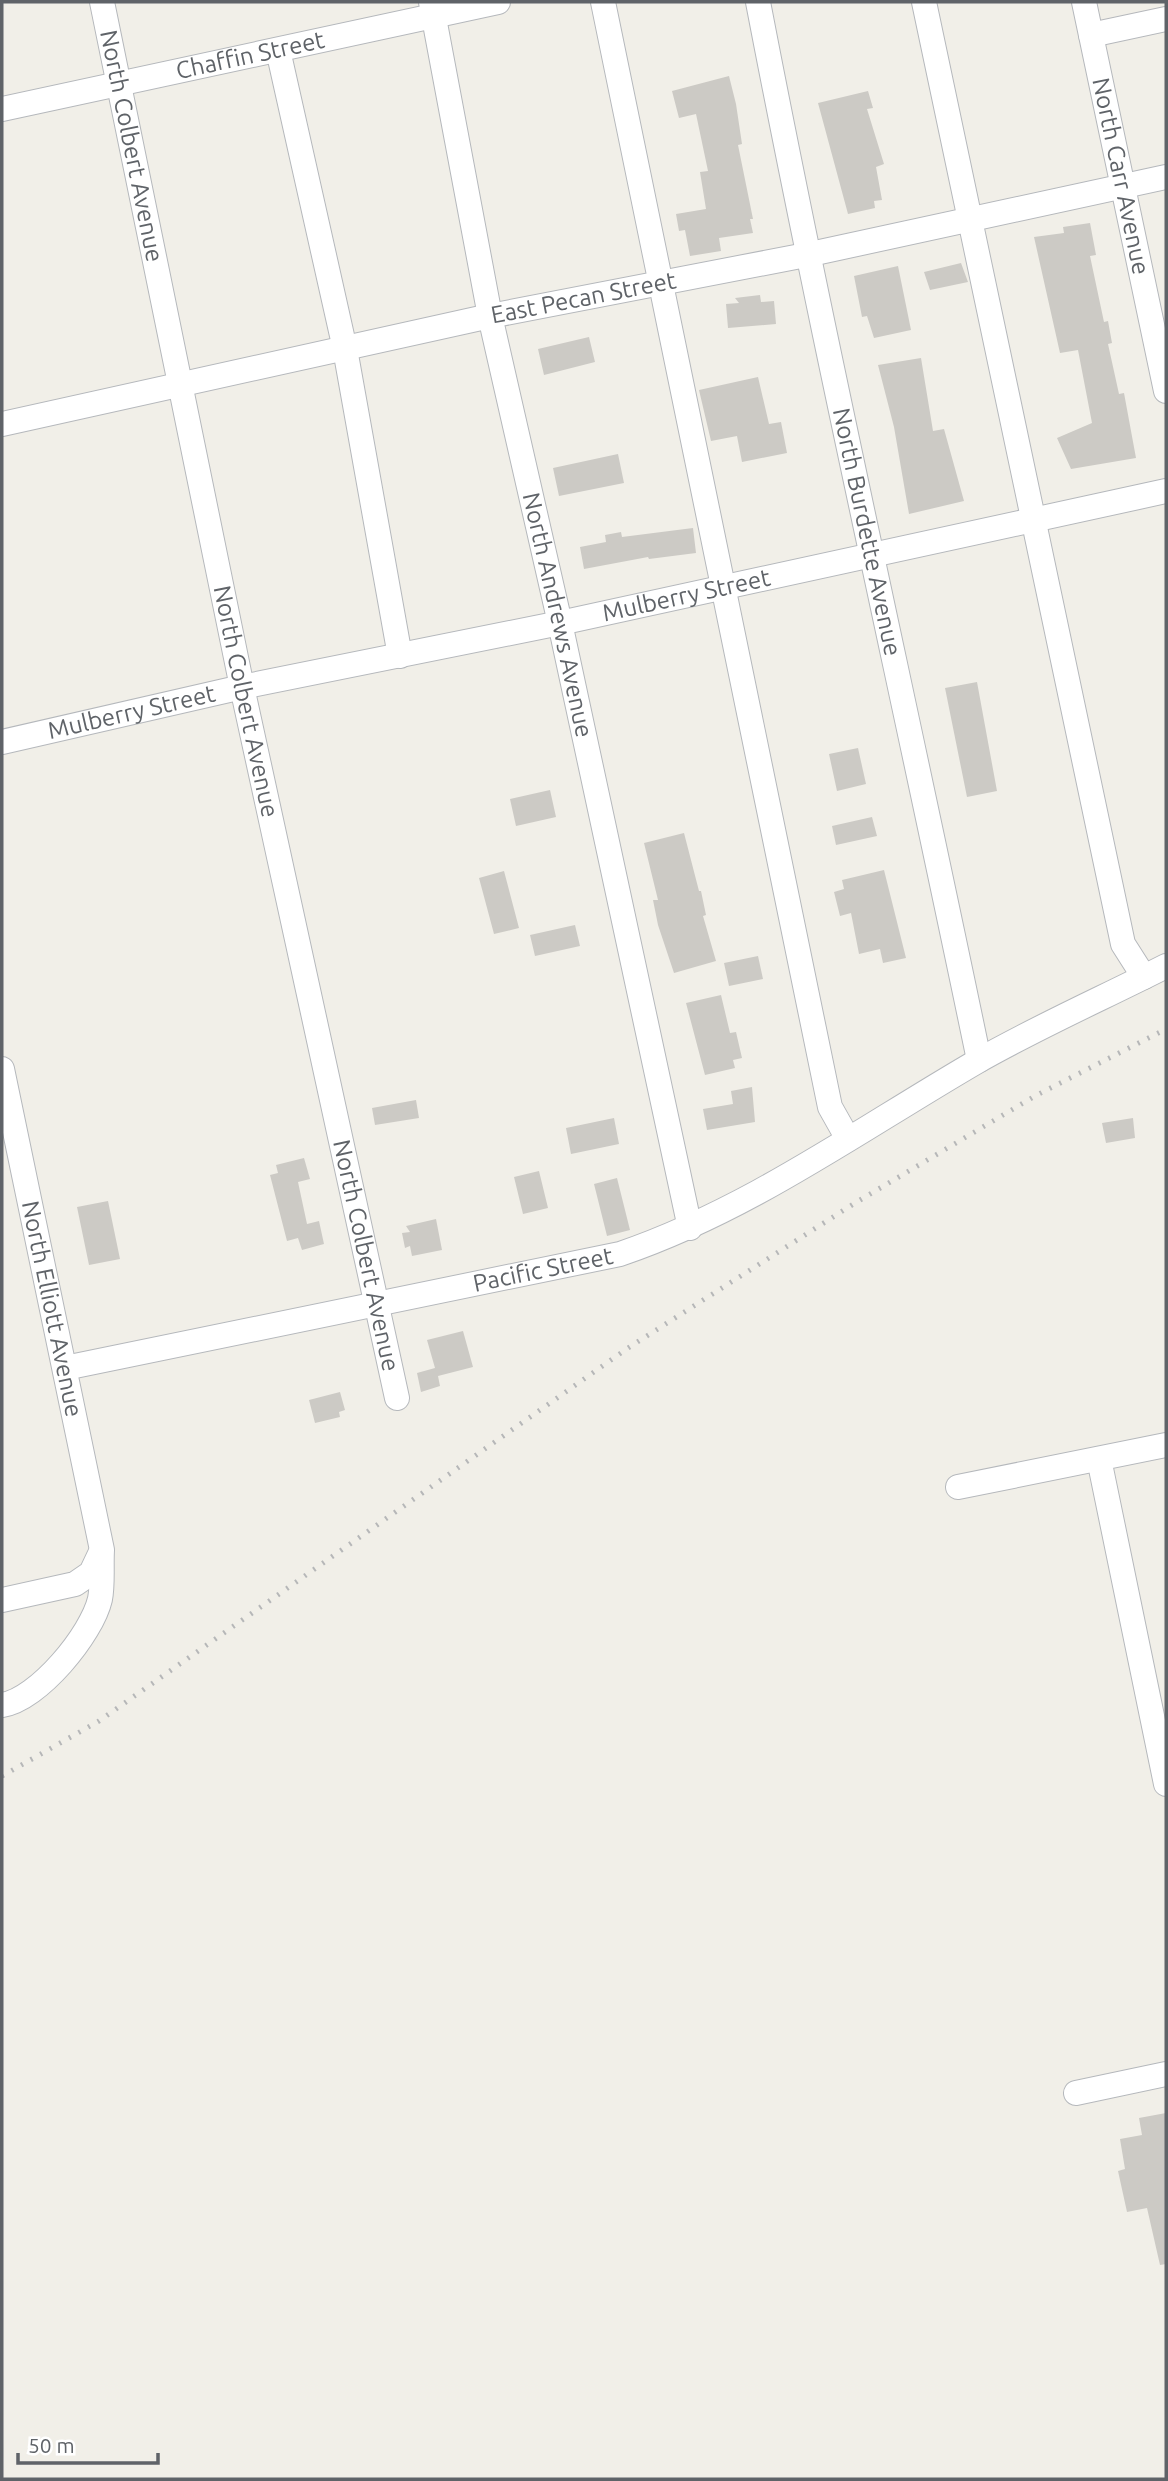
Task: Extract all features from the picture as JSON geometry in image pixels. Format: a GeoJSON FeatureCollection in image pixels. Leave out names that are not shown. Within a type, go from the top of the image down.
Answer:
{"type":"FeatureCollection","features":[{"type":"Feature","properties":{"kind":"street","name":"North Colbert Avenue"},"geometry":{"type":"LineString","coordinates":[[102,2],[242,687],[397,1398]]}},
{"type":"Feature","properties":{"kind":"street","name":"Chaffin Street"},"geometry":{"type":"LineString","coordinates":[[2,109],[278,50],[432,9],[498,2]]}},
{"type":"Feature","properties":{"kind":"street"},"geometry":{"type":"LineString","coordinates":[[603,2],[830,1107],[848,1139]]}},
{"type":"Feature","properties":{"kind":"street","name":"North Burdette Avenue"},"geometry":{"type":"LineString","coordinates":[[758,2],[807,255],[874,555],[979,1060]]}},
{"type":"Feature","properties":{"kind":"street"},"geometry":{"type":"LineString","coordinates":[[924,2],[1123,944],[1155,972]]}},
{"type":"Feature","properties":{"kind":"street","name":"North Carr Avenue"},"geometry":{"type":"LineString","coordinates":[[1084,2],[1166,391]]}},
{"type":"Feature","properties":{"kind":"street","name":"North Andrews Avenue"},"geometry":{"type":"LineString","coordinates":[[432,9],[490,316],[560,623],[690,1228]]}},
{"type":"Feature","properties":{"kind":"street"},"geometry":{"type":"LineString","coordinates":[[1091,35],[1166,19]]}},
{"type":"Feature","properties":{"kind":"street"},"geometry":{"type":"LineString","coordinates":[[278,50],[345,349],[400,656]]}},
{"type":"Feature","properties":{"kind":"street","name":"East Pecan Street"},"geometry":{"type":"LineString","coordinates":[[2,424],[490,316],[807,255],[1166,177]]}},
{"type":"Feature","properties":{"kind":"street","name":"Mulberry Street"},"geometry":{"type":"LineString","coordinates":[[2,742],[242,687],[560,623],[1166,491]]}},
{"type":"Feature","properties":{"kind":"street","name":"Pacific Street"},"geometry":{"type":"LineString","coordinates":[[65,1368],[620,1254],[690,1228],[731,1209],[979,1060],[1155,972]]}},
{"type":"Feature","properties":{"kind":"street","name":"North Elliott Avenue"},"geometry":{"type":"LineString","coordinates":[[2,1069],[102,1550],[100,1601],[79,1642],[41,1684],[2,1704]]}},
{"type":"Feature","properties":{"kind":"street"},"geometry":{"type":"LineString","coordinates":[[958,1487],[1166,1445]]}},
{"type":"Feature","properties":{"kind":"street"},"geometry":{"type":"LineString","coordinates":[[1100,1459],[1166,1784]]}},
{"type":"Feature","properties":{"kind":"street"},"geometry":{"type":"LineString","coordinates":[[2,1600],[75,1584],[91,1573],[102,1550]]}},
{"type":"Feature","properties":{"kind":"street"},"geometry":{"type":"LineString","coordinates":[[1076,2093],[1166,2074]]}},
{"type":"Feature","properties":{"kind":"building"},"geometry":{"type":"Polygon","coordinates":[[[729,76],[736,104],[742,144],[738,145],[753,219],[750,219],[753,233],[719,238],[721,251],[690,256],[685,230],[679,231],[676,214],[706,209],[700,172],[708,171],[696,114],[679,118],[672,91],[729,76]]]}},
{"type":"Feature","properties":{"kind":"building"},"geometry":{"type":"Polygon","coordinates":[[[868,91],[873,108],[867,109],[884,164],[876,167],[882,200],[874,201],[875,208],[848,214],[818,103],[868,91]]]}},
{"type":"Feature","properties":{"kind":"building"},"geometry":{"type":"Polygon","coordinates":[[[1090,223],[1096,255],[1090,256],[1104,322],[1108,321],[1112,343],[1108,344],[1119,394],[1124,393],[1136,458],[1071,469],[1057,438],[1092,423],[1078,350],[1060,353],[1034,237],[1064,233],[1063,227],[1090,223]]]}},
{"type":"Feature","properties":{"kind":"building"},"geometry":{"type":"Polygon","coordinates":[[[961,263],[968,282],[930,290],[924,272],[961,263]]]}},
{"type":"Feature","properties":{"kind":"building"},"geometry":{"type":"Polygon","coordinates":[[[898,266],[911,330],[874,338],[867,316],[862,317],[854,276],[898,266]]]}},
{"type":"Feature","properties":{"kind":"building"},"geometry":{"type":"Polygon","coordinates":[[[760,295],[761,302],[774,301],[776,324],[728,328],[726,304],[739,303],[735,298],[760,295]]]}},
{"type":"Feature","properties":{"kind":"building"},"geometry":{"type":"Polygon","coordinates":[[[589,337],[595,362],[544,375],[538,349],[589,337]]]}},
{"type":"Feature","properties":{"kind":"building"},"geometry":{"type":"Polygon","coordinates":[[[921,358],[933,431],[944,429],[964,501],[909,514],[894,427],[878,365],[921,358]]]}},
{"type":"Feature","properties":{"kind":"building"},"geometry":{"type":"Polygon","coordinates":[[[758,377],[769,424],[781,422],[787,453],[742,462],[737,436],[711,441],[699,390],[758,377]]]}},
{"type":"Feature","properties":{"kind":"building"},"geometry":{"type":"Polygon","coordinates":[[[618,454],[624,483],[559,496],[553,468],[618,454]]]}},
{"type":"Feature","properties":{"kind":"building"},"geometry":{"type":"Polygon","coordinates":[[[693,528],[696,553],[648,557],[584,569],[580,547],[606,542],[605,535],[621,532],[622,537],[693,528]]]}},
{"type":"Feature","properties":{"kind":"building"},"geometry":{"type":"Polygon","coordinates":[[[977,682],[997,791],[967,797],[945,688],[977,682]]]}},
{"type":"Feature","properties":{"kind":"building"},"geometry":{"type":"Polygon","coordinates":[[[858,748],[866,784],[837,791],[829,754],[858,748]]]}},
{"type":"Feature","properties":{"kind":"building"},"geometry":{"type":"Polygon","coordinates":[[[550,790],[556,817],[516,826],[510,799],[550,790]]]}},
{"type":"Feature","properties":{"kind":"building"},"geometry":{"type":"Polygon","coordinates":[[[872,817],[877,836],[836,845],[832,826],[872,817]]]}},
{"type":"Feature","properties":{"kind":"building"},"geometry":{"type":"Polygon","coordinates":[[[684,833],[701,891],[706,915],[703,916],[716,961],[674,973],[658,925],[653,900],[658,900],[644,843],[684,833]]]}},
{"type":"Feature","properties":{"kind":"building"},"geometry":{"type":"Polygon","coordinates":[[[884,870],[906,958],[883,963],[880,949],[859,954],[851,913],[840,916],[834,892],[844,889],[842,880],[884,870]]]}},
{"type":"Feature","properties":{"kind":"building"},"geometry":{"type":"Polygon","coordinates":[[[504,871],[519,928],[494,934],[479,878],[504,871]]]}},
{"type":"Feature","properties":{"kind":"building"},"geometry":{"type":"Polygon","coordinates":[[[575,925],[580,946],[535,956],[530,935],[575,925]]]}},
{"type":"Feature","properties":{"kind":"building"},"geometry":{"type":"Polygon","coordinates":[[[758,956],[763,979],[729,986],[724,963],[758,956]]]}},
{"type":"Feature","properties":{"kind":"building"},"geometry":{"type":"Polygon","coordinates":[[[721,995],[730,1033],[736,1032],[742,1058],[733,1060],[735,1068],[705,1075],[686,1003],[721,995]]]}},
{"type":"Feature","properties":{"kind":"building"},"geometry":{"type":"Polygon","coordinates":[[[752,1087],[755,1122],[707,1130],[703,1109],[733,1104],[731,1091],[752,1087]]]}},
{"type":"Feature","properties":{"kind":"building"},"geometry":{"type":"Polygon","coordinates":[[[416,1100],[419,1118],[375,1125],[372,1108],[416,1100]]]}},
{"type":"Feature","properties":{"kind":"building"},"geometry":{"type":"Polygon","coordinates":[[[614,1118],[619,1144],[571,1154],[566,1128],[614,1118]]]}},
{"type":"Feature","properties":{"kind":"building"},"geometry":{"type":"Polygon","coordinates":[[[1133,1118],[1135,1138],[1106,1143],[1102,1123],[1133,1118]]]}},
{"type":"Feature","properties":{"kind":"building"},"geometry":{"type":"Polygon","coordinates":[[[304,1158],[310,1179],[298,1182],[307,1224],[319,1221],[324,1244],[302,1250],[298,1238],[287,1241],[270,1175],[278,1173],[276,1165],[304,1158]]]}},
{"type":"Feature","properties":{"kind":"building"},"geometry":{"type":"Polygon","coordinates":[[[539,1171],[548,1208],[523,1214],[514,1177],[539,1171]]]}},
{"type":"Feature","properties":{"kind":"building"},"geometry":{"type":"Polygon","coordinates":[[[617,1178],[630,1230],[607,1236],[594,1184],[617,1178]]]}},
{"type":"Feature","properties":{"kind":"building"},"geometry":{"type":"Polygon","coordinates":[[[108,1201],[120,1259],[89,1265],[77,1207],[108,1201]]]}},
{"type":"Feature","properties":{"kind":"building"},"geometry":{"type":"Polygon","coordinates":[[[436,1219],[442,1250],[412,1256],[410,1246],[405,1248],[402,1233],[410,1232],[406,1226],[436,1219]]]}},
{"type":"Feature","properties":{"kind":"building"},"geometry":{"type":"Polygon","coordinates":[[[463,1331],[473,1367],[438,1376],[440,1386],[421,1392],[417,1373],[435,1368],[427,1340],[463,1331]]]}},
{"type":"Feature","properties":{"kind":"building"},"geometry":{"type":"Polygon","coordinates":[[[340,1392],[345,1410],[339,1412],[340,1417],[315,1423],[309,1400],[340,1392]]]}},
{"type":"Feature","properties":{"kind":"building"},"geometry":{"type":"Polygon","coordinates":[[[1166,2113],[1166,2264],[1160,2265],[1147,2208],[1127,2212],[1118,2171],[1125,2169],[1120,2139],[1142,2135],[1139,2118],[1166,2113]]]}},
{"type":"Feature","properties":{"kind":"railway"},"geometry":{"type":"LineString","coordinates":[[2,1776],[99,1721],[628,1348],[855,1203],[1035,1096],[1166,1029]]}}]}
